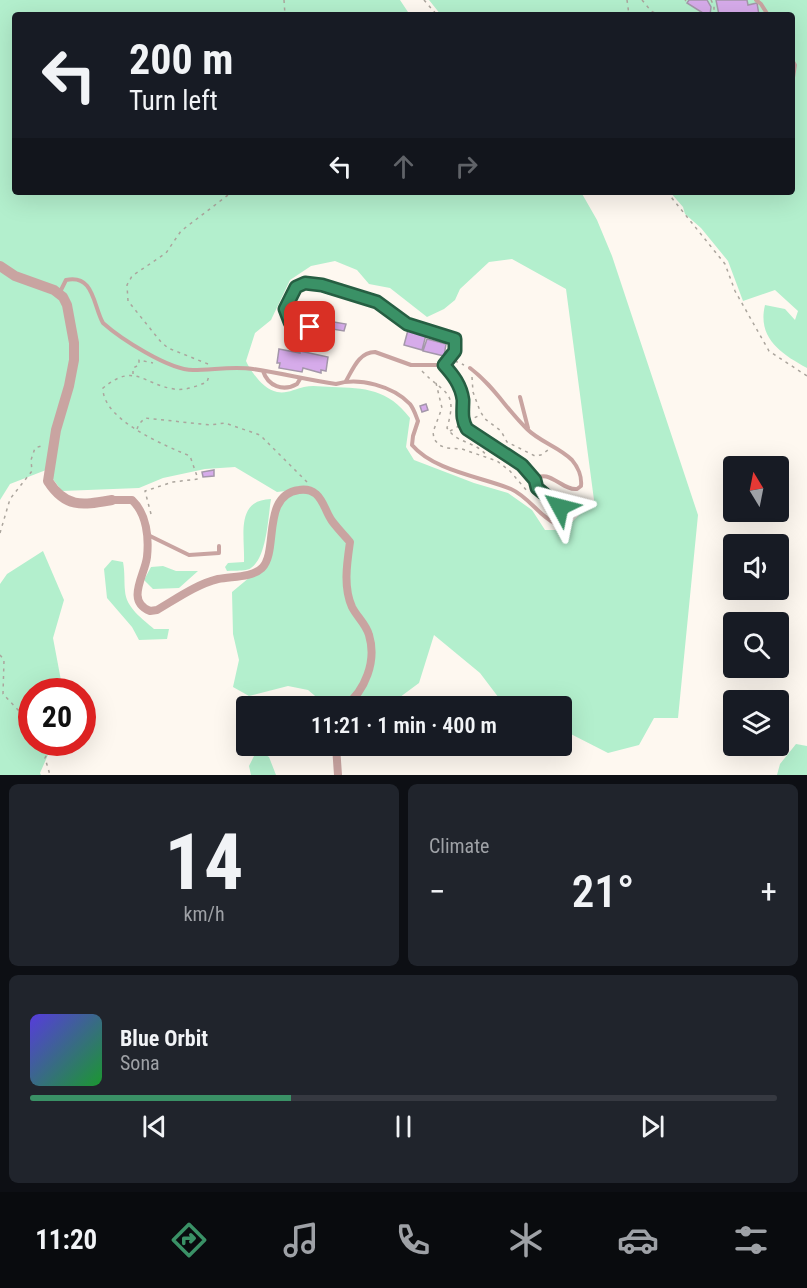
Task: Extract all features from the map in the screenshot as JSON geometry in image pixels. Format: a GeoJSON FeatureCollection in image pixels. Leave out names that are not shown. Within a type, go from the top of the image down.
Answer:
{"type":"FeatureCollection","features":[{"type":"Feature","properties":{"kind":"street"},"geometry":{"type":"LineString","coordinates":[[0,266],[15,276],[59,293],[67,305],[74,343],[74,360],[56,430],[48,481],[55,492],[64,499],[80,505],[112,500],[132,500],[139,507],[147,535],[147,559],[137,589],[140,604],[150,611],[157,610],[217,579],[252,574],[262,567],[267,557],[276,508],[283,499],[296,490],[304,489],[314,493],[331,520],[350,542],[346,569],[348,589],[352,607],[365,626],[370,644],[370,668],[357,696]]}},
{"type":"Feature","properties":{"kind":"street"},"geometry":{"type":"LineString","coordinates":[[337,756],[338,775]]}},
{"type":"Feature","properties":{"kind":"lane"},"geometry":{"type":"LineString","coordinates":[[756,0],[766,12]]}},
{"type":"Feature","properties":{"kind":"lane"},"geometry":{"type":"LineString","coordinates":[[59,293],[66,280],[81,279],[87,283],[103,323],[165,364],[190,370],[229,367],[262,370],[336,384],[346,381],[362,382],[393,391],[411,405],[418,421],[412,446],[421,454],[461,474],[512,490],[528,500],[549,520],[556,524],[562,521],[560,507],[537,488],[535,480],[522,465],[467,429],[464,424],[463,400],[459,386],[444,365]]}},
{"type":"Feature","properties":{"kind":"lane"},"geometry":{"type":"LineString","coordinates":[[331,332],[290,322],[285,309],[296,287],[305,283],[322,285],[377,302],[407,324],[455,339],[455,351],[444,365],[411,365],[369,352],[357,362],[346,381]]}},
{"type":"Feature","properties":{"kind":"lane"},"geometry":{"type":"LineString","coordinates":[[472,369],[493,389],[529,431],[574,461],[579,472],[581,486],[578,489],[569,489],[545,475],[540,475],[535,480]]}},
{"type":"Feature","properties":{"kind":"lane"},"geometry":{"type":"LineString","coordinates":[[262,370],[270,383],[285,388],[297,384],[300,378]]}},
{"type":"Feature","properties":{"kind":"lane"},"geometry":{"type":"LineString","coordinates":[[520,397],[529,431]]}},
{"type":"Feature","properties":{"kind":"lane"},"geometry":{"type":"LineString","coordinates":[[147,535],[189,555],[219,553],[219,546]]}},
{"type":"Feature","properties":{"kind":"path"},"geometry":{"type":"LineString","coordinates":[[424,0],[434,12]]}},
{"type":"Feature","properties":{"kind":"path"},"geometry":{"type":"LineString","coordinates":[[642,0],[651,11]]}},
{"type":"Feature","properties":{"kind":"path"},"geometry":{"type":"LineString","coordinates":[[151,516],[145,491],[173,482],[198,479],[190,456],[152,440],[136,430],[113,410],[103,394],[103,388],[120,376],[134,375],[175,390],[195,387],[207,382],[212,370],[207,362],[168,348],[161,342],[128,301],[127,285],[132,276],[166,253],[181,231],[228,195]]}},
{"type":"Feature","properties":{"kind":"path"},"geometry":{"type":"LineString","coordinates":[[669,195],[725,264],[735,291],[769,351],[807,376]]}},
{"type":"Feature","properties":{"kind":"path"},"geometry":{"type":"LineString","coordinates":[[450,358],[472,369],[473,392],[482,414],[501,431],[507,442],[535,456],[542,455],[553,446]]}},
{"type":"Feature","properties":{"kind":"path"},"geometry":{"type":"LineString","coordinates":[[134,375],[133,368],[140,365],[139,360],[158,366],[165,364]]}},
{"type":"Feature","properties":{"kind":"path"},"geometry":{"type":"LineString","coordinates":[[418,365],[446,390],[452,402],[447,428],[449,432],[459,440],[477,445],[489,457]]}},
{"type":"Feature","properties":{"kind":"path"},"geometry":{"type":"LineString","coordinates":[[436,383],[442,408],[433,432],[434,439],[446,448],[462,449],[489,457],[503,465],[527,492],[528,500]]}},
{"type":"Feature","properties":{"kind":"path"},"geometry":{"type":"LineString","coordinates":[[449,432],[482,414]]}},
{"type":"Feature","properties":{"kind":"path"},"geometry":{"type":"LineString","coordinates":[[136,430],[145,418],[234,425],[260,435],[303,479],[314,487],[314,493]]}},
{"type":"Feature","properties":{"kind":"path"},"geometry":{"type":"LineString","coordinates":[[0,533],[10,499],[32,471],[31,460],[35,448],[44,445]]}},
{"type":"Feature","properties":{"kind":"path"},"geometry":{"type":"LineString","coordinates":[[0,655],[4,660],[3,694],[18,710]]}},
{"type":"Feature","properties":{"kind":"path"},"geometry":{"type":"LineString","coordinates":[[46,756],[50,775]]}},
{"type":"Feature","properties":{"kind":"green space"},"geometry":{"type":"Polygon","coordinates":[[[0,0],[400,0],[408,12],[12,12],[12,195],[583,195],[597,220],[612,256],[698,515],[678,718],[654,718],[639,745],[608,753],[572,735],[572,696],[497,696],[480,673],[434,635],[419,683],[401,696],[315,696],[308,690],[288,686],[249,696],[233,687],[239,660],[233,634],[232,592],[262,567],[276,508],[294,490],[277,492],[235,467],[205,469],[163,478],[139,488],[62,491],[46,470],[10,484],[0,500],[0,0]],[[512,259],[489,262],[460,289],[455,300],[444,309],[427,317],[390,288],[369,284],[357,270],[335,261],[311,266],[290,280],[271,320],[255,333],[246,361],[267,388],[277,392],[288,392],[314,386],[355,388],[384,396],[402,408],[410,418],[406,447],[414,460],[474,483],[508,493],[532,510],[545,530],[564,530],[594,500],[566,289],[512,259]]]}},
{"type":"Feature","properties":{"kind":"green space"},"geometry":{"type":"Polygon","coordinates":[[[429,0],[807,0],[807,368],[788,357],[773,344],[768,336],[763,317],[765,305],[785,309],[795,320],[798,311],[775,290],[743,301],[728,261],[701,228],[685,214],[683,207],[673,195],[795,195],[795,12],[439,12],[429,0]]]}},
{"type":"Feature","properties":{"kind":"green space"},"geometry":{"type":"Polygon","coordinates":[[[271,499],[264,546],[256,563],[249,569],[227,571],[225,567],[228,563],[244,562],[243,531],[247,513],[260,501],[271,499]]]}},
{"type":"Feature","properties":{"kind":"green space"},"geometry":{"type":"Polygon","coordinates":[[[43,551],[64,600],[53,638],[61,678],[18,678],[18,756],[47,756],[41,775],[0,775],[0,584],[7,574],[43,551]]]}},
{"type":"Feature","properties":{"kind":"green space"},"geometry":{"type":"Polygon","coordinates":[[[112,560],[123,562],[128,603],[154,629],[169,629],[167,639],[139,640],[132,627],[107,598],[104,569],[112,560]]]}},
{"type":"Feature","properties":{"kind":"green space"},"geometry":{"type":"Polygon","coordinates":[[[163,566],[176,571],[198,571],[179,588],[153,589],[144,580],[151,567],[163,566]]]}},
{"type":"Feature","properties":{"kind":"green space"},"geometry":{"type":"Polygon","coordinates":[[[796,744],[807,746],[807,775],[777,775],[780,764],[789,756],[796,744]]]}},
{"type":"Feature","properties":{"kind":"green space"},"geometry":{"type":"Polygon","coordinates":[[[254,756],[267,756],[276,775],[251,775],[249,766],[254,756]]]}},
{"type":"Feature","properties":{"kind":"building"},"geometry":{"type":"Polygon","coordinates":[[[689,0],[707,0],[711,7],[710,12],[701,12],[687,3],[689,0]]]}},
{"type":"Feature","properties":{"kind":"building"},"geometry":{"type":"Polygon","coordinates":[[[716,0],[747,0],[748,5],[757,3],[758,12],[718,12],[716,0]]]}},
{"type":"Feature","properties":{"kind":"building"},"geometry":{"type":"Polygon","coordinates":[[[322,320],[346,324],[344,331],[320,327],[322,320]]]}},
{"type":"Feature","properties":{"kind":"building"},"geometry":{"type":"Polygon","coordinates":[[[408,330],[426,335],[422,350],[404,345],[408,330]]]}},
{"type":"Feature","properties":{"kind":"building"},"geometry":{"type":"Polygon","coordinates":[[[427,339],[446,344],[444,356],[423,351],[427,339]]]}},
{"type":"Feature","properties":{"kind":"building"},"geometry":{"type":"Polygon","coordinates":[[[279,349],[328,357],[326,371],[321,370],[321,373],[303,368],[302,372],[279,368],[280,363],[277,363],[279,349]]]}},
{"type":"Feature","properties":{"kind":"building"},"geometry":{"type":"Polygon","coordinates":[[[426,404],[428,410],[422,412],[420,406],[426,404]]]}},
{"type":"Feature","properties":{"kind":"building"},"geometry":{"type":"Polygon","coordinates":[[[214,470],[214,476],[203,477],[202,472],[214,470]]]}},
{"type":"Feature","properties":{"kind":"route"},"geometry":{"type":"LineString","coordinates":[[310,327],[290,322],[285,309],[296,287],[305,283],[322,285],[377,302],[407,324],[455,339],[455,351],[444,365],[459,386],[463,400],[464,424],[467,429],[522,465],[535,480],[537,488],[560,507]]}}]}
